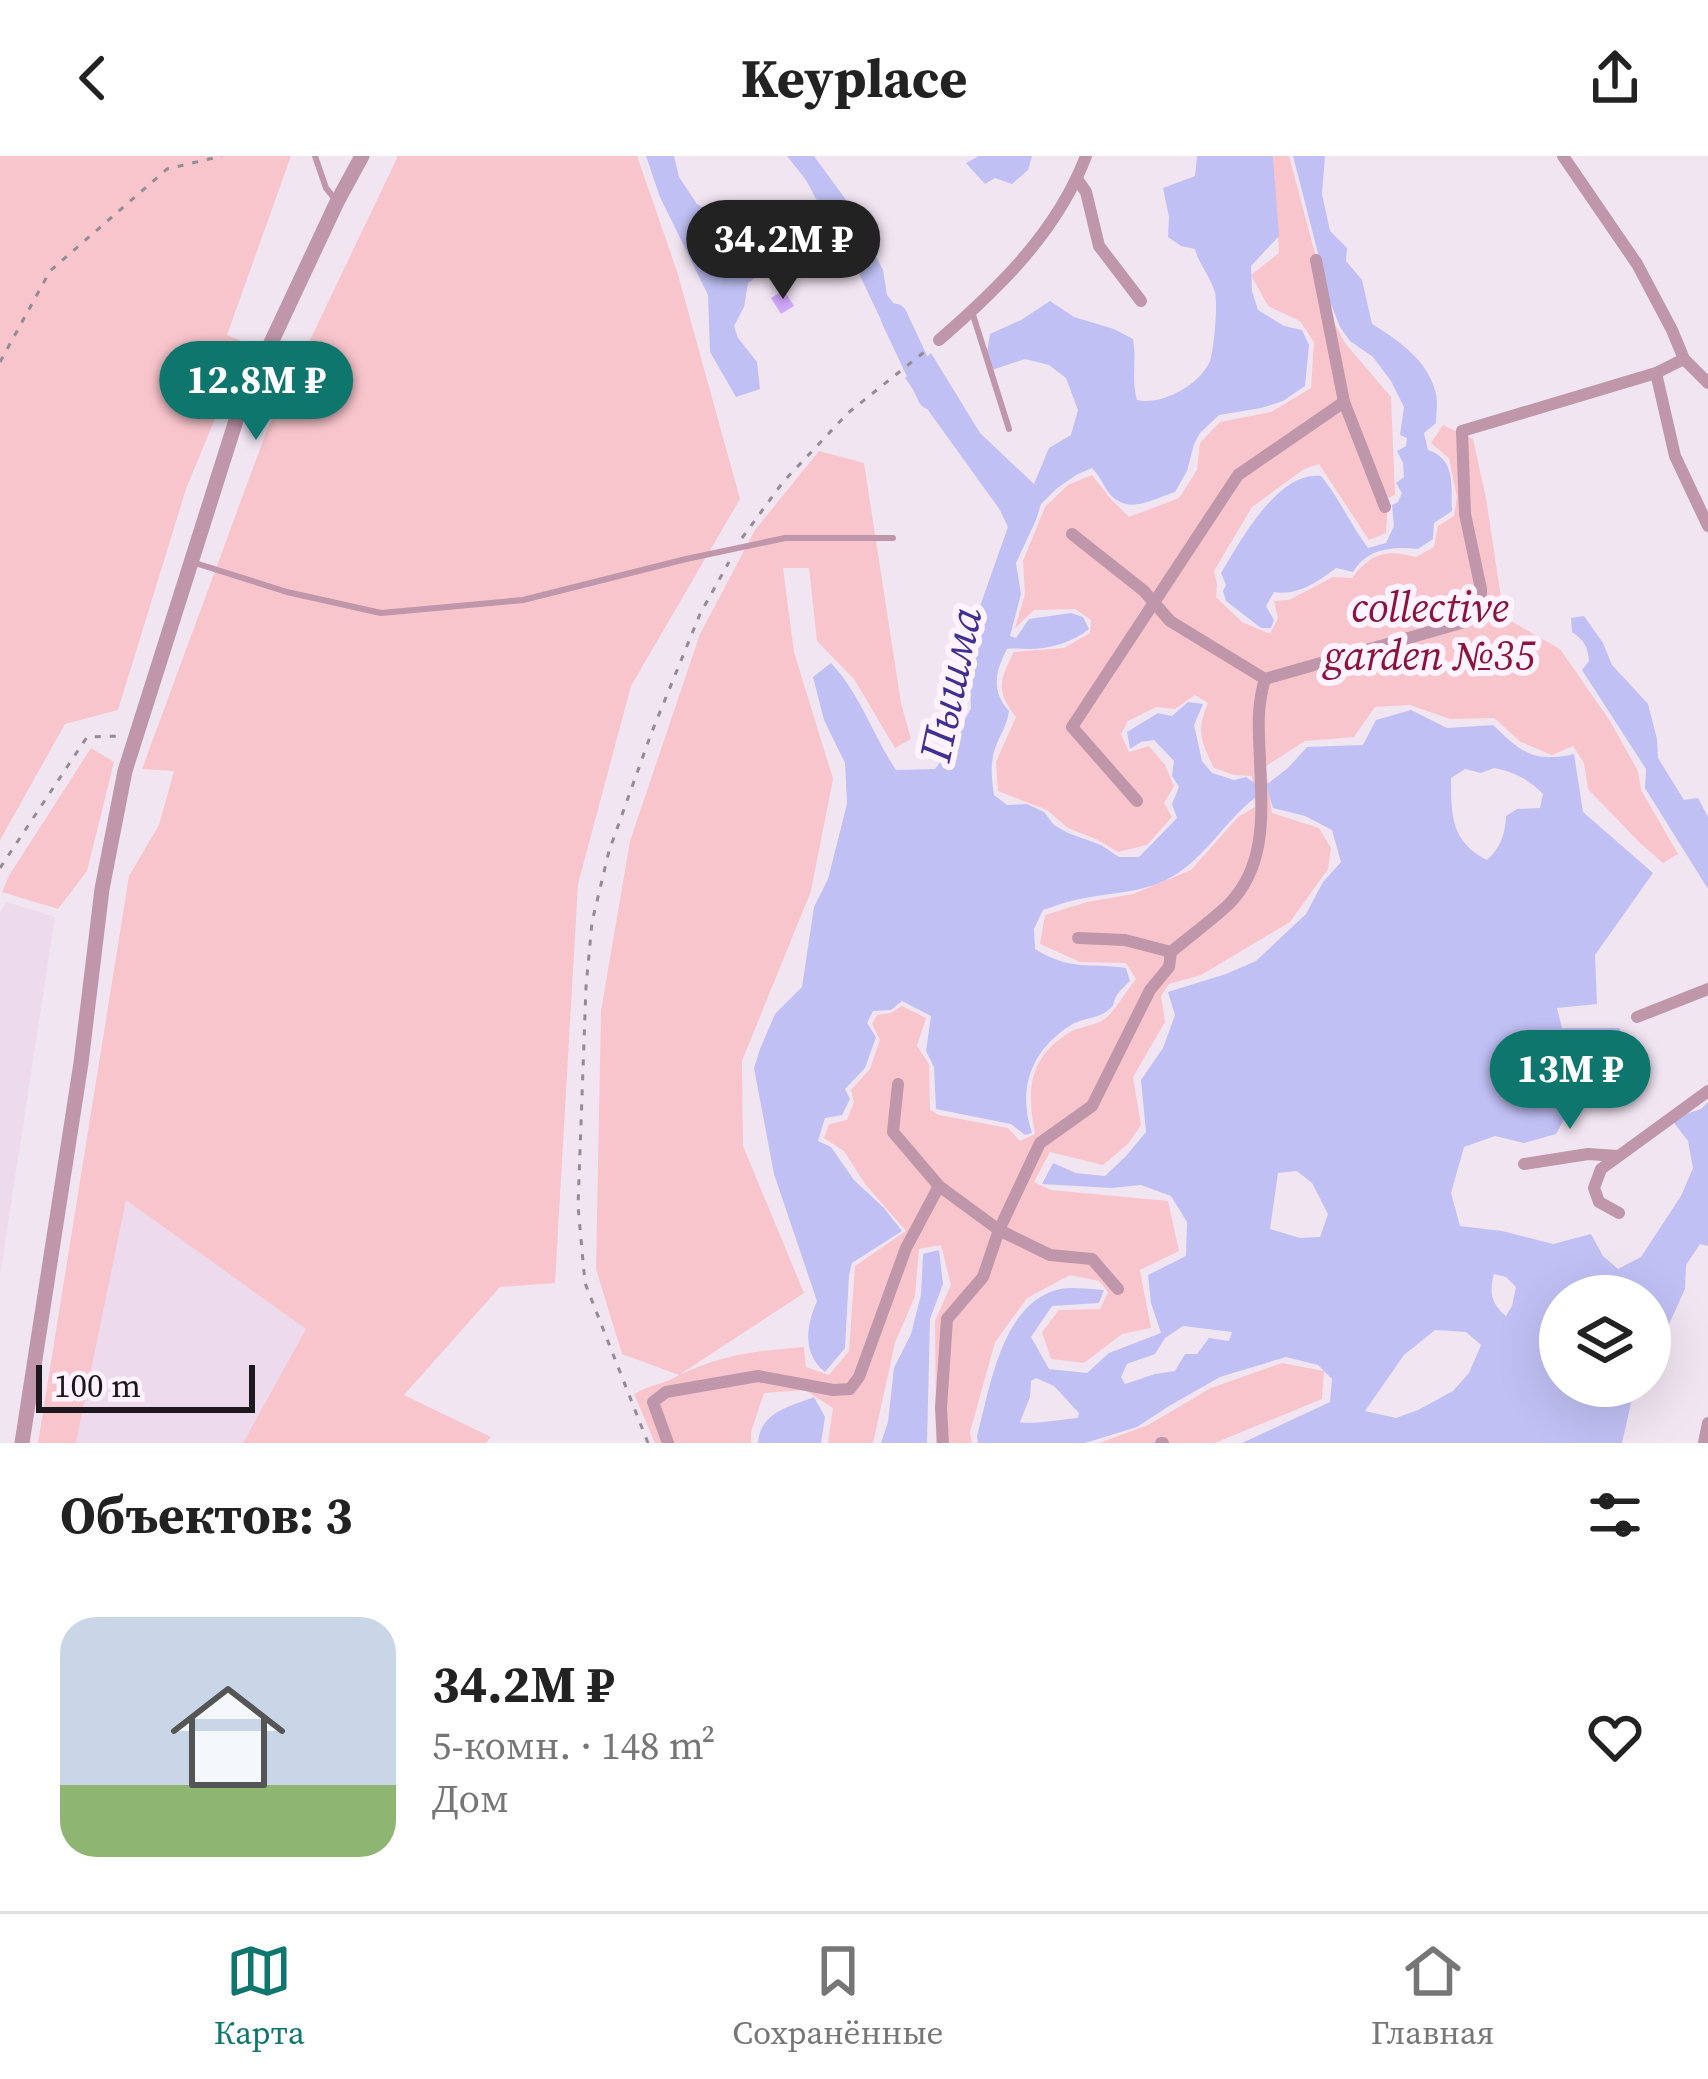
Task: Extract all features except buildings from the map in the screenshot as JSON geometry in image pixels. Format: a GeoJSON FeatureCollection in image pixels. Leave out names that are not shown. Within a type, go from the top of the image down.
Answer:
{"type":"FeatureCollection","features":[{"type":"Feature","properties":{"kind":"street"},"geometry":{"type":"LineString","coordinates":[[22,1443],[81,1063],[102,889],[124,772],[239,411],[362,156]]}},
{"type":"Feature","properties":{"kind":"street"},"geometry":{"type":"LineString","coordinates":[[939,340],[1022,260],[1056,217],[1086,156]]}},
{"type":"Feature","properties":{"kind":"street"},"geometry":{"type":"LineString","coordinates":[[1563,156],[1637,264],[1684,359],[1708,383]]}},
{"type":"Feature","properties":{"kind":"street"},"geometry":{"type":"LineString","coordinates":[[1077,179],[1086,193],[1099,245],[1142,301]]}},
{"type":"Feature","properties":{"kind":"street"},"geometry":{"type":"LineString","coordinates":[[1316,260],[1344,402],[1385,507]]}},
{"type":"Feature","properties":{"kind":"street"},"geometry":{"type":"LineString","coordinates":[[1072,534],[1144,591],[1170,621],[1265,679],[1468,621],[1481,605],[1481,589],[1465,514],[1462,431],[1656,374],[1684,359]]}},
{"type":"Feature","properties":{"kind":"street"},"geometry":{"type":"LineString","coordinates":[[1656,374],[1676,456],[1708,526]]}},
{"type":"Feature","properties":{"kind":"street"},"geometry":{"type":"LineString","coordinates":[[1137,801],[1072,727],[1238,475],[1344,402]]}},
{"type":"Feature","properties":{"kind":"street"},"geometry":{"type":"LineString","coordinates":[[943,1443],[940,1408],[947,1319],[983,1277],[999,1230],[1040,1143],[1092,1106],[1170,959],[1232,901],[1249,873],[1261,843],[1257,704],[1265,679]]}},
{"type":"Feature","properties":{"kind":"street"},"geometry":{"type":"LineString","coordinates":[[1078,938],[1125,940],[1170,959]]}},
{"type":"Feature","properties":{"kind":"street"},"geometry":{"type":"LineString","coordinates":[[1637,1017],[1708,989]]}},
{"type":"Feature","properties":{"kind":"street"},"geometry":{"type":"LineString","coordinates":[[898,1084],[893,1132],[939,1186],[999,1230],[1050,1255],[1092,1259],[1118,1289]]}},
{"type":"Feature","properties":{"kind":"street"},"geometry":{"type":"LineString","coordinates":[[1619,1213],[1599,1202],[1594,1188],[1600,1169],[1708,1091]]}},
{"type":"Feature","properties":{"kind":"street"},"geometry":{"type":"LineString","coordinates":[[1524,1164],[1588,1154],[1619,1156]]}},
{"type":"Feature","properties":{"kind":"street"},"geometry":{"type":"LineString","coordinates":[[668,1443],[653,1402],[666,1392],[758,1376],[850,1389],[859,1377],[906,1248],[939,1186]]}},
{"type":"Feature","properties":{"kind":"street"},"geometry":{"type":"LineString","coordinates":[[1704,1443],[1708,1423]]}},
{"type":"Feature","properties":{"kind":"lane"},"geometry":{"type":"LineString","coordinates":[[315,156],[326,188],[337,202]]}},
{"type":"Feature","properties":{"kind":"lane"},"geometry":{"type":"LineString","coordinates":[[972,311],[1010,429]]}},
{"type":"Feature","properties":{"kind":"lane"},"geometry":{"type":"LineString","coordinates":[[192,562],[287,592],[381,613],[523,600],[785,538],[892,538]]}},
{"type":"Feature","properties":{"kind":"path"},"geometry":{"type":"LineString","coordinates":[[0,362],[50,271],[167,169],[222,156]]}},
{"type":"Feature","properties":{"kind":"path"},"geometry":{"type":"LineString","coordinates":[[648,1443],[585,1282],[578,1206],[586,987],[592,922],[609,851],[700,614],[736,548],[783,482],[848,413],[939,340]]}},
{"type":"Feature","properties":{"kind":"path"},"geometry":{"type":"LineString","coordinates":[[0,868],[87,737],[135,735]]}},
{"type":"Feature","properties":{"kind":"shaded area"},"geometry":{"type":"Polygon","coordinates":[[[7,902],[55,917],[0,1276],[0,913],[7,902]]]}},
{"type":"Feature","properties":{"kind":"shaded area"},"geometry":{"type":"Polygon","coordinates":[[[125,1199],[307,1329],[243,1443],[76,1443],[125,1199]]]}},
{"type":"Feature","properties":{"kind":"green space"},"geometry":{"type":"Polygon","coordinates":[[[0,156],[291,156],[227,335],[246,343],[186,489],[118,710],[65,724],[0,840],[0,156]]]}},
{"type":"Feature","properties":{"kind":"green space"},"geometry":{"type":"Polygon","coordinates":[[[398,156],[637,156],[677,271],[740,499],[631,686],[578,884],[555,1283],[500,1287],[404,1395],[491,1437],[486,1443],[243,1443],[306,1329],[126,1200],[76,1443],[38,1443],[129,876],[159,825],[174,771],[142,769],[267,430],[398,156]]]}},
{"type":"Feature","properties":{"kind":"green space","name":"collective garden №35"},"geometry":{"type":"Polygon","coordinates":[[[1273,156],[1289,156],[1333,321],[1345,343],[1391,397],[1395,495],[1388,498],[1386,533],[1369,540],[1319,464],[1304,469],[1252,507],[1214,571],[1216,597],[1242,622],[1270,634],[1278,618],[1274,601],[1289,600],[1333,577],[1352,578],[1380,555],[1416,557],[1434,547],[1438,526],[1454,516],[1457,497],[1449,458],[1431,443],[1443,425],[1473,439],[1504,617],[1560,649],[1610,721],[1638,771],[1641,790],[1678,854],[1663,863],[1640,843],[1588,789],[1584,763],[1573,746],[1552,755],[1521,742],[1494,718],[1450,719],[1410,705],[1375,707],[1354,737],[1305,741],[1266,766],[1272,813],[1319,828],[1331,848],[1328,869],[1290,922],[1201,975],[1169,984],[1161,996],[1165,1022],[1133,1077],[1141,1125],[1128,1144],[1103,1165],[1050,1152],[1034,1182],[1051,1190],[1168,1201],[1179,1251],[1140,1270],[1151,1328],[1122,1334],[1084,1363],[1051,1359],[1042,1332],[1059,1310],[1100,1309],[1108,1292],[1099,1281],[1070,1275],[1027,1298],[995,1342],[970,1432],[972,1443],[936,1443],[935,1321],[951,1285],[941,1245],[919,1249],[915,1296],[895,1343],[873,1443],[828,1443],[833,1408],[805,1390],[764,1393],[751,1443],[655,1443],[634,1394],[740,1355],[804,1347],[806,1367],[829,1375],[849,1351],[855,1266],[906,1231],[865,1184],[844,1151],[824,1138],[829,1124],[847,1120],[854,1102],[851,1090],[870,1069],[880,1040],[872,1024],[877,1015],[902,1006],[926,1018],[917,1046],[929,1064],[930,1110],[1008,1128],[1020,1141],[1035,1134],[1031,1090],[1045,1053],[1070,1032],[1106,1018],[1136,979],[1126,963],[1080,962],[1040,944],[1045,915],[1133,894],[1191,870],[1238,817],[1255,807],[1252,776],[1214,768],[1202,736],[1208,703],[1195,695],[1175,709],[1156,707],[1128,721],[1121,734],[1129,752],[1149,746],[1174,786],[1164,803],[1172,817],[1147,845],[1118,852],[1068,828],[1047,810],[998,791],[996,762],[1016,717],[1002,686],[1014,652],[1064,648],[1090,633],[1091,620],[1075,609],[1034,610],[1015,628],[1025,594],[1023,561],[1045,507],[1068,485],[1092,475],[1129,517],[1179,498],[1197,470],[1200,443],[1220,422],[1271,412],[1311,388],[1314,342],[1300,321],[1268,306],[1251,275],[1279,253],[1273,156]]]}},
{"type":"Feature","properties":{"kind":"green space"},"geometry":{"type":"Polygon","coordinates":[[[819,451],[864,463],[901,703],[911,739],[895,748],[854,679],[817,641],[809,568],[783,568],[794,652],[833,779],[811,891],[742,1061],[743,1146],[804,1293],[679,1375],[622,1354],[596,1269],[601,1011],[630,841],[700,634],[755,530],[819,451]]]}},
{"type":"Feature","properties":{"kind":"green space"},"geometry":{"type":"Polygon","coordinates":[[[91,748],[114,762],[87,871],[58,909],[2,892],[10,874],[91,748]]]}},
{"type":"Feature","properties":{"kind":"green space"},"geometry":{"type":"Polygon","coordinates":[[[1282,1363],[1324,1371],[1322,1399],[1215,1443],[1099,1443],[1148,1425],[1211,1388],[1282,1363]]]}},
{"type":"Feature","properties":{"kind":"water"},"geometry":{"type":"Polygon","coordinates":[[[646,156],[674,156],[679,177],[697,204],[722,219],[741,245],[754,252],[766,249],[764,215],[776,212],[792,230],[821,226],[825,216],[787,156],[814,156],[849,204],[883,270],[887,295],[919,345],[897,354],[846,246],[829,241],[777,262],[748,283],[744,307],[734,326],[757,362],[760,389],[736,397],[710,352],[708,295],[660,197],[646,156]]]}},
{"type":"Feature","properties":{"kind":"water"},"geometry":{"type":"Polygon","coordinates":[[[979,156],[1032,156],[1028,170],[1012,184],[995,178],[985,184],[966,163],[979,156]]]}},
{"type":"Feature","properties":{"kind":"water"},"geometry":{"type":"Polygon","coordinates":[[[1197,156],[1273,156],[1279,236],[1251,266],[1252,291],[1258,310],[1284,326],[1302,330],[1309,345],[1305,386],[1283,401],[1219,415],[1200,433],[1175,492],[1140,504],[1124,504],[1109,493],[1092,468],[1056,489],[1041,504],[1016,563],[1021,594],[1010,636],[1016,638],[1029,619],[1071,613],[1083,617],[1089,629],[1053,646],[1007,649],[997,681],[999,696],[1009,711],[994,752],[992,779],[994,795],[1007,805],[1027,804],[1068,833],[1119,857],[1139,857],[1177,818],[1172,804],[1179,787],[1172,776],[1174,761],[1154,740],[1130,749],[1127,732],[1158,713],[1172,716],[1188,702],[1203,704],[1194,725],[1202,761],[1212,773],[1234,780],[1246,777],[1256,784],[1256,797],[1190,864],[1164,881],[1043,910],[1034,929],[1035,949],[1070,964],[1126,968],[1130,981],[1110,1009],[1071,1025],[1037,1059],[1027,1086],[1032,1133],[1025,1135],[1011,1124],[936,1109],[934,1067],[926,1051],[931,1016],[902,1001],[891,1010],[873,1011],[867,1023],[876,1037],[865,1068],[845,1089],[850,1099],[842,1115],[825,1118],[818,1141],[831,1147],[854,1180],[902,1231],[852,1263],[845,1348],[825,1372],[809,1348],[810,1320],[817,1301],[774,1174],[754,1068],[775,1014],[802,987],[814,907],[828,879],[847,804],[845,763],[824,720],[813,677],[831,663],[896,770],[935,769],[950,749],[971,708],[968,640],[1008,527],[905,378],[931,353],[980,433],[1034,484],[1049,448],[1071,435],[1078,410],[1066,378],[1049,365],[1025,359],[992,370],[987,352],[990,334],[1050,301],[1074,317],[1133,339],[1137,400],[1168,397],[1189,385],[1210,361],[1216,299],[1195,249],[1168,237],[1163,188],[1195,176],[1197,156]]]}},
{"type":"Feature","properties":{"kind":"water"},"geometry":{"type":"Polygon","coordinates":[[[1293,156],[1325,156],[1322,194],[1330,231],[1347,248],[1346,261],[1362,280],[1372,324],[1411,353],[1432,382],[1436,423],[1424,433],[1428,450],[1448,467],[1452,511],[1434,523],[1433,539],[1418,549],[1381,551],[1365,558],[1353,572],[1336,568],[1299,590],[1274,592],[1266,606],[1274,620],[1271,628],[1261,628],[1226,601],[1221,573],[1262,511],[1290,484],[1321,476],[1368,548],[1386,543],[1394,526],[1392,505],[1402,493],[1396,483],[1404,477],[1397,451],[1406,446],[1407,438],[1400,435],[1404,407],[1391,381],[1340,327],[1320,276],[1293,156]]]}},
{"type":"Feature","properties":{"kind":"water"},"geometry":{"type":"Polygon","coordinates":[[[1584,616],[1612,665],[1648,704],[1658,758],[1684,800],[1698,798],[1708,817],[1708,889],[1645,788],[1646,769],[1582,670],[1589,661],[1588,652],[1572,632],[1571,618],[1584,616]]]}},
{"type":"Feature","properties":{"kind":"water"},"geometry":{"type":"Polygon","coordinates":[[[1411,710],[1447,728],[1493,725],[1521,749],[1538,756],[1574,754],[1583,812],[1653,873],[1595,955],[1597,1004],[1557,1008],[1562,1028],[1619,1028],[1634,1059],[1612,1076],[1588,1075],[1556,1134],[1524,1143],[1495,1136],[1464,1147],[1451,1193],[1460,1226],[1553,1244],[1591,1234],[1603,1256],[1618,1269],[1641,1257],[1681,1196],[1693,1168],[1688,1141],[1671,1119],[1708,1102],[1708,1246],[1700,1244],[1686,1265],[1685,1289],[1671,1320],[1671,1275],[1539,1275],[1539,1407],[1630,1407],[1622,1443],[1242,1443],[1330,1402],[1332,1379],[1318,1365],[1286,1357],[1220,1377],[1137,1427],[1085,1443],[978,1443],[1001,1351],[1022,1313],[1037,1299],[1061,1289],[1104,1290],[1099,1303],[1052,1306],[1031,1337],[1049,1369],[1087,1373],[1109,1353],[1161,1333],[1148,1275],[1186,1256],[1187,1222],[1171,1196],[1141,1185],[1042,1184],[1053,1163],[1076,1173],[1105,1176],[1126,1156],[1146,1132],[1141,1080],[1163,1048],[1175,1015],[1168,992],[1256,961],[1306,914],[1323,882],[1341,862],[1332,830],[1305,816],[1273,808],[1266,785],[1307,747],[1363,745],[1376,720],[1411,710]],[[1494,768],[1481,773],[1465,769],[1451,778],[1460,836],[1487,860],[1501,840],[1506,816],[1517,809],[1540,808],[1543,794],[1527,780],[1494,768]],[[1297,1171],[1278,1173],[1270,1229],[1300,1238],[1320,1237],[1328,1214],[1312,1183],[1297,1171]],[[1494,1274],[1492,1297],[1506,1316],[1516,1287],[1494,1274]],[[1183,1326],[1165,1338],[1155,1354],[1127,1364],[1121,1377],[1125,1384],[1175,1371],[1185,1354],[1197,1354],[1209,1338],[1229,1341],[1232,1332],[1183,1326]],[[1435,1330],[1404,1355],[1365,1411],[1396,1418],[1453,1391],[1469,1373],[1481,1345],[1466,1332],[1435,1330]],[[1036,1378],[1031,1381],[1020,1422],[1078,1418],[1079,1413],[1054,1386],[1036,1378]]]}},
{"type":"Feature","properties":{"kind":"water"},"geometry":{"type":"Polygon","coordinates":[[[939,1250],[943,1284],[930,1319],[927,1443],[881,1443],[894,1368],[911,1334],[921,1295],[923,1254],[939,1250]]]}},
{"type":"Feature","properties":{"kind":"water"},"geometry":{"type":"Polygon","coordinates":[[[814,1397],[825,1417],[821,1443],[758,1443],[770,1417],[814,1397]]]}},
{"type":"Feature","properties":{"kind":"waterway","name":"Пышма"},"geometry":{"type":"LineString","coordinates":[[894,317],[931,396]]}}]}
